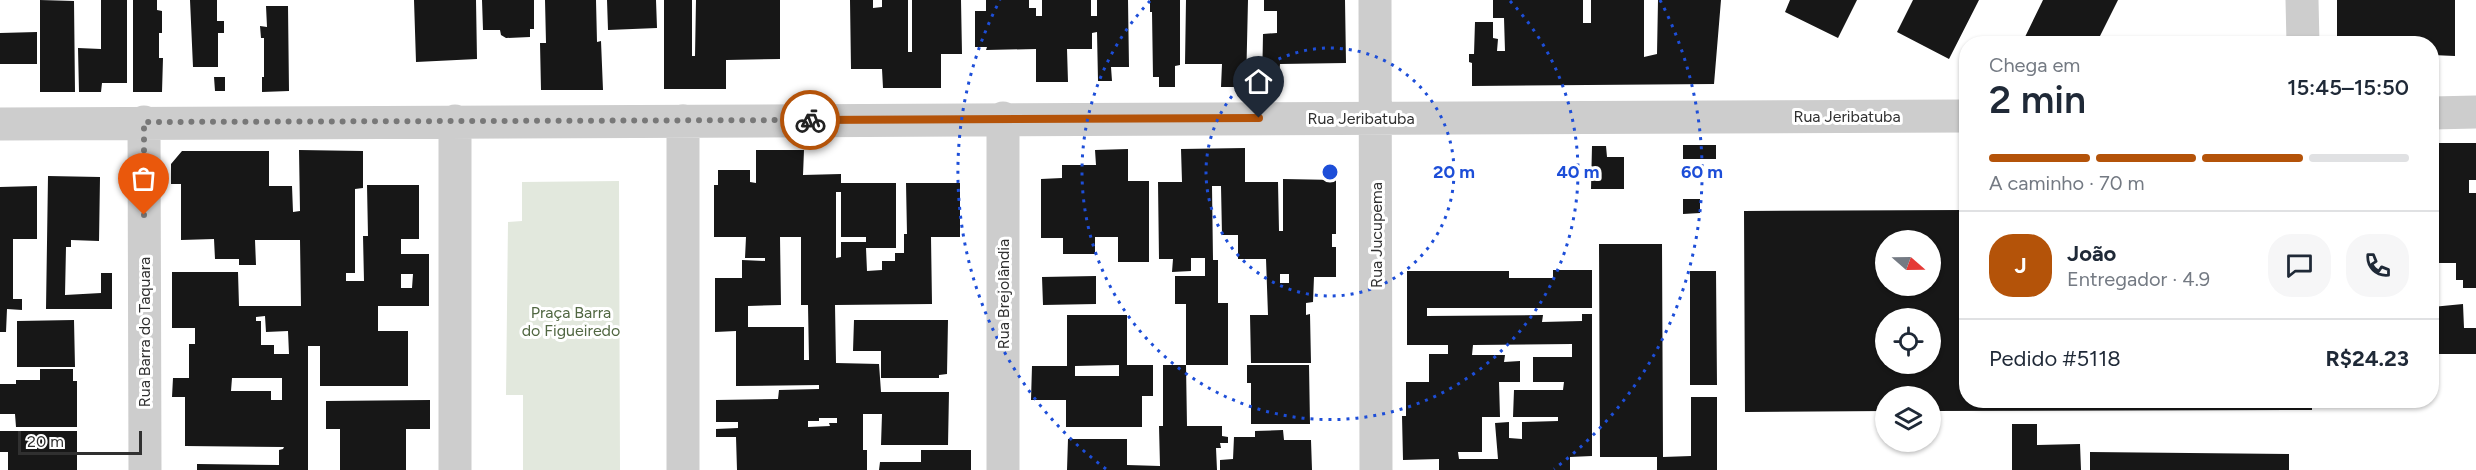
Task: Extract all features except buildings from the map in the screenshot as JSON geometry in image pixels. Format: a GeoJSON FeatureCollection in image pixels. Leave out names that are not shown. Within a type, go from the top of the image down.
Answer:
{"type":"FeatureCollection","features":[{"type":"Feature","properties":{"kind":"street","name":"Rua Jucupema"},"geometry":{"type":"LineString","coordinates":[[1375,0],[1376,470]]}},
{"type":"Feature","properties":{"kind":"street"},"geometry":{"type":"LineString","coordinates":[[2302,0],[2303,36]]}},
{"type":"Feature","properties":{"kind":"street"},"geometry":{"type":"LineString","coordinates":[[2439,113],[2476,112]]}},
{"type":"Feature","properties":{"kind":"street","name":"Rua Jeribatuba"},"geometry":{"type":"LineString","coordinates":[[0,124],[1003,118],[1959,116]]}},
{"type":"Feature","properties":{"kind":"street","name":"Rua Brejolândia"},"geometry":{"type":"LineString","coordinates":[[1003,118],[1004,470]]}},
{"type":"Feature","properties":{"kind":"street"},"geometry":{"type":"LineString","coordinates":[[455,121],[455,470]]}},
{"type":"Feature","properties":{"kind":"street"},"geometry":{"type":"LineString","coordinates":[[683,121],[683,470]]}},
{"type":"Feature","properties":{"kind":"street","name":"Rua Barra do Taquara"},"geometry":{"type":"LineString","coordinates":[[144,122],[145,470]]}},
{"type":"Feature","properties":{"kind":"green space","name":"Praça Barra do Figueiredo"},"geometry":{"type":"Polygon","coordinates":[[[619,181],[620,470],[523,470],[523,395],[506,395],[508,222],[522,221],[522,182],[619,181]]]}},
{"type":"Feature","properties":{"kind":"way so far"},"geometry":{"type":"LineString","coordinates":[[144,215],[144,122],[810,120]]}},
{"type":"Feature","properties":{"kind":"route"},"geometry":{"type":"LineString","coordinates":[[810,120],[1259,118]]}}]}
